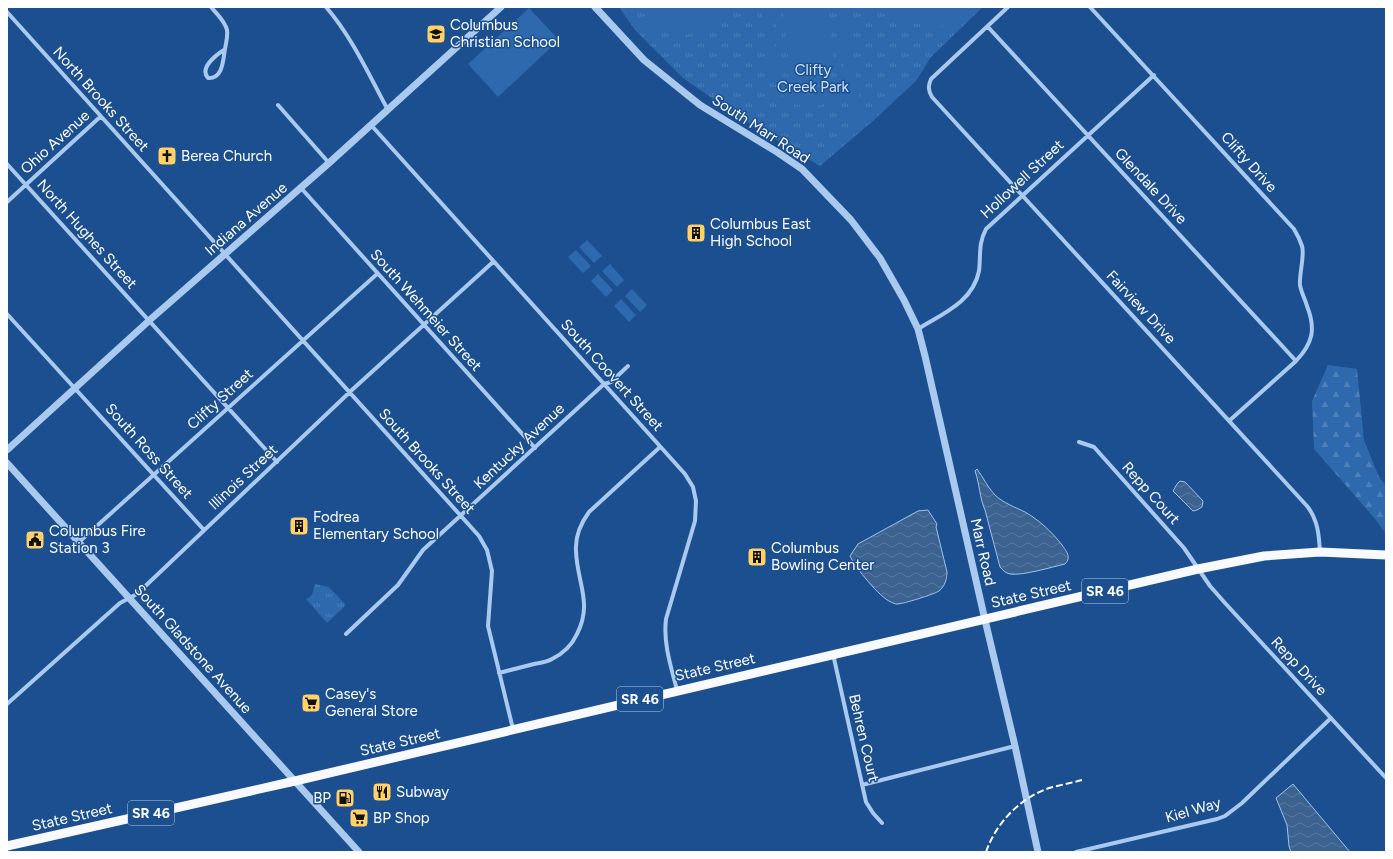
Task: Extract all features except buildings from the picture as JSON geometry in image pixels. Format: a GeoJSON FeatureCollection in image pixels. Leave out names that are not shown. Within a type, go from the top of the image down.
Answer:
{"type":"FeatureCollection","features":[{"type":"Feature","properties":{"kind":"highway","name":"State Street"},"geometry":{"type":"LineString","coordinates":[[7,846],[295,781],[677,690],[984,620],[1198,568],[1264,556],[1320,552],[1386,555]]}},
{"type":"Feature","properties":{"kind":"street"},"geometry":{"type":"LineString","coordinates":[[211,7],[220,17],[228,37],[224,50],[224,58],[218,76],[208,78],[205,74],[205,70],[209,63],[224,50]]}},
{"type":"Feature","properties":{"kind":"street"},"geometry":{"type":"LineString","coordinates":[[326,7],[356,51],[388,110]]}},
{"type":"Feature","properties":{"kind":"street","name":"Indiana Avenue"},"geometry":{"type":"LineString","coordinates":[[7,450],[149,321],[329,163],[501,7]]}},
{"type":"Feature","properties":{"kind":"street","name":"South Marr Road"},"geometry":{"type":"LineString","coordinates":[[595,7],[644,60],[700,105],[802,169],[852,220],[880,258],[904,300],[918,329]]}},
{"type":"Feature","properties":{"kind":"street"},"geometry":{"type":"LineString","coordinates":[[988,27],[1008,7]]}},
{"type":"Feature","properties":{"kind":"street","name":"Clifty Drive"},"geometry":{"type":"LineString","coordinates":[[1090,7],[1294,229],[1302,247],[1299,276],[1300,287],[1310,315],[1312,333],[1310,344],[1296,361],[1229,421]]}},
{"type":"Feature","properties":{"kind":"street","name":"North Brooks Street"},"geometry":{"type":"LineString","coordinates":[[7,12],[225,254]]}},
{"type":"Feature","properties":{"kind":"street","name":"Fairview Drive"},"geometry":{"type":"LineString","coordinates":[[988,27],[931,78],[928,86],[932,97],[1312,512],[1318,528],[1320,552]]}},
{"type":"Feature","properties":{"kind":"street","name":"Glendale Drive"},"geometry":{"type":"LineString","coordinates":[[988,27],[1296,361]]}},
{"type":"Feature","properties":{"kind":"street","name":"Hollowell Street"},"geometry":{"type":"LineString","coordinates":[[918,329],[958,305],[968,295],[975,283],[979,271],[982,236],[991,224],[1154,75]]}},
{"type":"Feature","properties":{"kind":"street"},"geometry":{"type":"LineString","coordinates":[[278,105],[329,163]]}},
{"type":"Feature","properties":{"kind":"street","name":"Ohio Avenue"},"geometry":{"type":"LineString","coordinates":[[7,202],[100,117]]}},
{"type":"Feature","properties":{"kind":"street","name":"South Coovert Street"},"geometry":{"type":"LineString","coordinates":[[371,125],[685,474],[692,487],[696,501],[695,521],[666,619],[666,643],[677,690]]}},
{"type":"Feature","properties":{"kind":"street","name":"North Hughes Street"},"geometry":{"type":"LineString","coordinates":[[7,164],[277,462]]}},
{"type":"Feature","properties":{"kind":"street","name":"South Wehmeier Street"},"geometry":{"type":"LineString","coordinates":[[301,188],[535,448]]}},
{"type":"Feature","properties":{"kind":"street","name":"South Brooks Street"},"geometry":{"type":"LineString","coordinates":[[225,254],[479,536],[487,550],[492,571],[488,626],[513,729]]}},
{"type":"Feature","properties":{"kind":"street","name":"Illinois Street"},"geometry":{"type":"LineString","coordinates":[[7,704],[120,603],[137,594],[350,392],[493,262]]}},
{"type":"Feature","properties":{"kind":"street","name":"Clifty Street"},"geometry":{"type":"LineString","coordinates":[[79,542],[377,274]]}},
{"type":"Feature","properties":{"kind":"street","name":"South Ross Street"},"geometry":{"type":"LineString","coordinates":[[7,314],[204,530]]}},
{"type":"Feature","properties":{"kind":"street","name":"Marr Road"},"geometry":{"type":"LineString","coordinates":[[918,329],[984,620],[1016,746],[1038,852]]}},
{"type":"Feature","properties":{"kind":"street","name":"Kentucky Avenue"},"geometry":{"type":"LineString","coordinates":[[346,634],[398,585],[423,550],[604,384],[611,382],[628,366]]}},
{"type":"Feature","properties":{"kind":"street","name":"Repp Court"},"geometry":{"type":"LineString","coordinates":[[1079,442],[1094,447],[1184,548],[1198,568]]}},
{"type":"Feature","properties":{"kind":"street"},"geometry":{"type":"LineString","coordinates":[[499,673],[551,660],[564,651],[575,640],[585,614],[585,604],[576,551],[578,535],[582,522],[589,512],[660,447]]}},
{"type":"Feature","properties":{"kind":"street","name":"South Gladstone Avenue"},"geometry":{"type":"LineString","coordinates":[[7,463],[359,852]]}},
{"type":"Feature","properties":{"kind":"street","name":"Repp Drive"},"geometry":{"type":"LineString","coordinates":[[1198,568],[1210,586],[1225,603],[1386,778]]}},
{"type":"Feature","properties":{"kind":"street","name":"Behren Court"},"geometry":{"type":"LineString","coordinates":[[833,654],[866,802],[882,823]]}},
{"type":"Feature","properties":{"kind":"street","name":"Kiel Way"},"geometry":{"type":"LineString","coordinates":[[1076,852],[1225,816],[1242,803],[1331,718]]}},
{"type":"Feature","properties":{"kind":"street"},"geometry":{"type":"LineString","coordinates":[[862,785],[1016,746]]}},
{"type":"Feature","properties":{"kind":"green space","name":"Clifty Creek Park"},"geometry":{"type":"Polygon","coordinates":[[[619,7],[983,7],[931,57],[916,81],[874,120],[820,166],[737,116],[683,78],[635,30],[619,7]]]}},
{"type":"Feature","properties":{"kind":"green space"},"geometry":{"type":"Polygon","coordinates":[[[651,7],[728,7],[720,17],[700,31],[688,34],[677,34],[654,28],[643,21],[651,7]]]}},
{"type":"Feature","properties":{"kind":"green space"},"geometry":{"type":"Polygon","coordinates":[[[761,7],[771,7],[777,55],[781,73],[786,83],[795,91],[812,95],[823,93],[840,79],[844,68],[844,60],[837,7],[847,7],[862,121],[853,123],[848,86],[840,95],[825,104],[814,106],[797,104],[788,100],[781,93],[772,77],[761,7]]]}},
{"type":"Feature","properties":{"kind":"green space"},"geometry":{"type":"Polygon","coordinates":[[[782,7],[827,7],[835,70],[791,76],[782,7]]]}},
{"type":"Feature","properties":{"kind":"green space"},"geometry":{"type":"Polygon","coordinates":[[[881,7],[978,7],[967,19],[956,24],[934,26],[922,25],[898,18],[881,7]]]}},
{"type":"Feature","properties":{"kind":"green space"},"geometry":{"type":"Polygon","coordinates":[[[529,8],[559,40],[498,97],[468,64],[529,8]]]}},
{"type":"Feature","properties":{"kind":"green space"},"geometry":{"type":"Polygon","coordinates":[[[587,240],[602,256],[594,263],[579,247],[587,240]]]}},
{"type":"Feature","properties":{"kind":"green space"},"geometry":{"type":"Polygon","coordinates":[[[576,250],[591,266],[583,273],[568,257],[576,250]]]}},
{"type":"Feature","properties":{"kind":"green space"},"geometry":{"type":"Polygon","coordinates":[[[610,264],[624,280],[617,287],[602,271],[610,264]]]}},
{"type":"Feature","properties":{"kind":"green space"},"geometry":{"type":"Polygon","coordinates":[[[598,274],[613,290],[606,297],[591,281],[598,274]]]}},
{"type":"Feature","properties":{"kind":"green space"},"geometry":{"type":"Polygon","coordinates":[[[632,289],[647,305],[640,312],[625,296],[632,289]]]}},
{"type":"Feature","properties":{"kind":"green space"},"geometry":{"type":"Polygon","coordinates":[[[621,299],[636,315],[629,322],[614,306],[621,299]]]}},
{"type":"Feature","properties":{"kind":"green space"},"geometry":{"type":"Polygon","coordinates":[[[1328,365],[1357,369],[1364,440],[1379,477],[1386,486],[1386,534],[1376,520],[1314,449],[1312,401],[1328,365]]]}},
{"type":"Feature","properties":{"kind":"green space"},"geometry":{"type":"Polygon","coordinates":[[[315,584],[329,587],[345,604],[344,607],[327,623],[306,599],[311,595],[315,584]]]}},
{"type":"Feature","properties":{"kind":"water"},"geometry":{"type":"Polygon","coordinates":[[[977,469],[990,489],[998,498],[1030,515],[1054,535],[1068,554],[1068,559],[1065,564],[1029,573],[1015,574],[1007,573],[1000,567],[975,471],[977,469]]]}},
{"type":"Feature","properties":{"kind":"water"},"geometry":{"type":"Polygon","coordinates":[[[1180,481],[1185,482],[1203,501],[1202,507],[1193,511],[1173,491],[1180,481]]]}},
{"type":"Feature","properties":{"kind":"water"},"geometry":{"type":"Polygon","coordinates":[[[928,510],[937,524],[936,527],[947,577],[943,587],[939,591],[906,602],[897,604],[894,603],[886,599],[875,589],[862,574],[850,556],[858,544],[918,511],[928,510]]]}},
{"type":"Feature","properties":{"kind":"water"},"geometry":{"type":"Polygon","coordinates":[[[1293,784],[1350,852],[1291,852],[1287,825],[1276,798],[1293,784]]]}},
{"type":"Feature","properties":{"kind":"railway"},"geometry":{"type":"LineString","coordinates":[[986,852],[996,831],[1010,813],[1028,798],[1049,788],[1082,780]]}},
{"type":"Feature","properties":{"kind":"place","name":"Columbus Christian School"},"geometry":{"type":"Point","coordinates":[436,34]}},
{"type":"Feature","properties":{"kind":"place","name":"Berea Church"},"geometry":{"type":"Point","coordinates":[167,156]}},
{"type":"Feature","properties":{"kind":"place","name":"Columbus East High School"},"geometry":{"type":"Point","coordinates":[696,233]}},
{"type":"Feature","properties":{"kind":"place","name":"Fodrea Elementary School"},"geometry":{"type":"Point","coordinates":[299,526]}},
{"type":"Feature","properties":{"kind":"place","name":"Columbus Fire Station 3"},"geometry":{"type":"Point","coordinates":[35,540]}},
{"type":"Feature","properties":{"kind":"place","name":"Columbus Bowling Center"},"geometry":{"type":"Point","coordinates":[757,557]}},
{"type":"Feature","properties":{"kind":"place","name":"Casey's General Store"},"geometry":{"type":"Point","coordinates":[311,703]}},
{"type":"Feature","properties":{"kind":"place","name":"Subway"},"geometry":{"type":"Point","coordinates":[382,792]}},
{"type":"Feature","properties":{"kind":"place","name":"BP"},"geometry":{"type":"Point","coordinates":[345,798]}},
{"type":"Feature","properties":{"kind":"place","name":"BP Shop"},"geometry":{"type":"Point","coordinates":[359,818]}}]}
